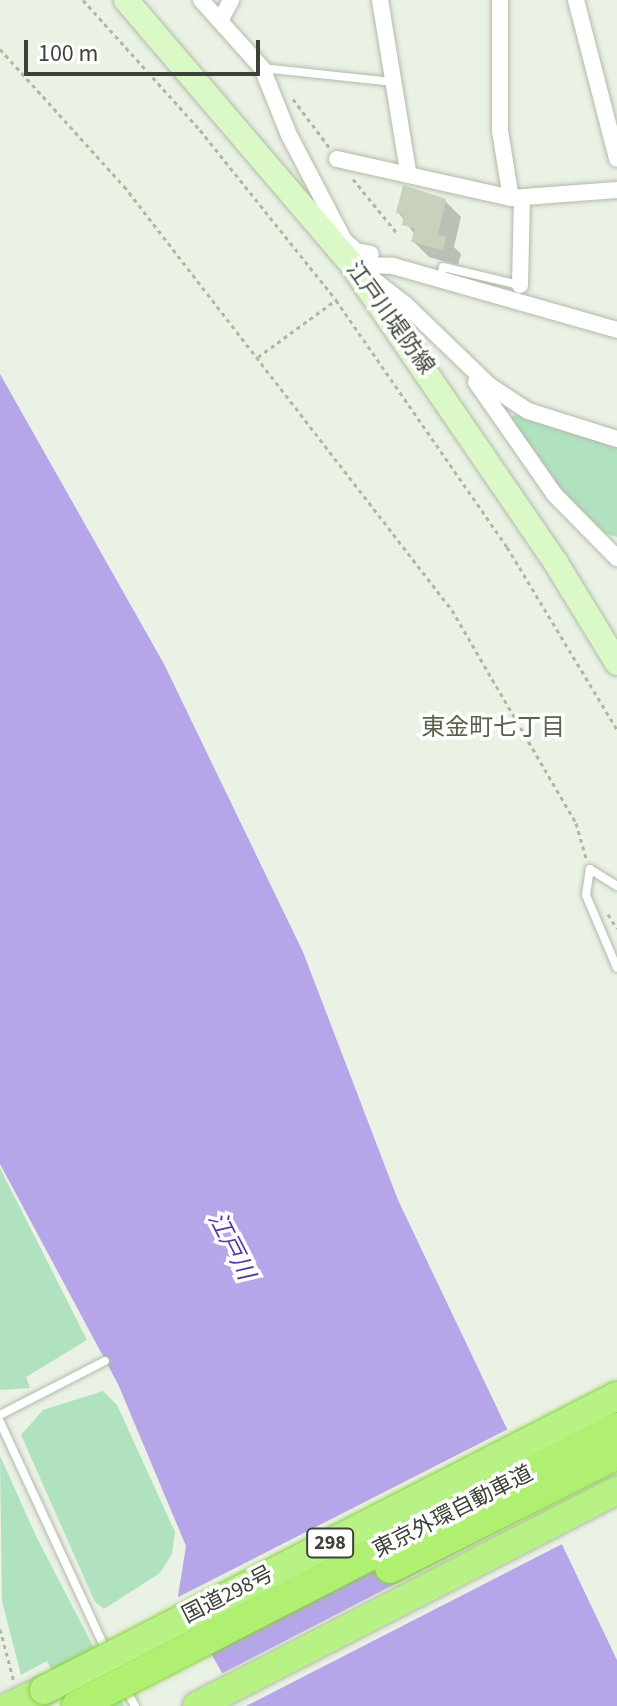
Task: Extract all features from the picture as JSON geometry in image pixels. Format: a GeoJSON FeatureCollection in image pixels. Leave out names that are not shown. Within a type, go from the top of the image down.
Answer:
{"type":"FeatureCollection","features":[{"type":"Feature","properties":{"kind":"highway","name":"国道298号"},"geometry":{"type":"LineString","coordinates":[[12,1694],[44,1690],[617,1396]]}},
{"type":"Feature","properties":{"kind":"highway","name":"東京外環自動車道"},"geometry":{"type":"LineString","coordinates":[[77,1706],[617,1428]]}},
{"type":"Feature","properties":{"kind":"highway","name":"東京外環自動車道"},"geometry":{"type":"LineString","coordinates":[[117,1692],[617,1454]]}},
{"type":"Feature","properties":{"kind":"highway"},"geometry":{"type":"LineString","coordinates":[[197,1706],[617,1490]]}},
{"type":"Feature","properties":{"kind":"main road","name":"江戸川堤防線"},"geometry":{"type":"LineString","coordinates":[[126,0],[362,259],[617,663]]}},
{"type":"Feature","properties":{"kind":"street"},"geometry":{"type":"LineString","coordinates":[[201,0],[266,68],[289,135],[344,240],[362,259],[490,386],[528,411],[617,439]]}},
{"type":"Feature","properties":{"kind":"street"},"geometry":{"type":"LineString","coordinates":[[220,21],[231,0]]}},
{"type":"Feature","properties":{"kind":"street"},"geometry":{"type":"LineString","coordinates":[[380,0],[408,171]]}},
{"type":"Feature","properties":{"kind":"street"},"geometry":{"type":"LineString","coordinates":[[500,0],[500,131],[516,199],[520,285]]}},
{"type":"Feature","properties":{"kind":"street"},"geometry":{"type":"LineString","coordinates":[[576,0],[617,159]]}},
{"type":"Feature","properties":{"kind":"street"},"geometry":{"type":"LineString","coordinates":[[337,159],[408,171],[516,199],[617,190]]}},
{"type":"Feature","properties":{"kind":"street"},"geometry":{"type":"LineString","coordinates":[[362,259],[617,330]]}},
{"type":"Feature","properties":{"kind":"street"},"geometry":{"type":"LineString","coordinates":[[405,304],[423,275]]}},
{"type":"Feature","properties":{"kind":"street"},"geometry":{"type":"LineString","coordinates":[[450,345],[554,494],[610,541],[617,558]]}},
{"type":"Feature","properties":{"kind":"lane"},"geometry":{"type":"LineString","coordinates":[[266,68],[395,82]]}},
{"type":"Feature","properties":{"kind":"lane"},"geometry":{"type":"LineString","coordinates":[[440,280],[443,267],[520,285]]}},
{"type":"Feature","properties":{"kind":"lane"},"geometry":{"type":"LineString","coordinates":[[617,886],[590,869],[586,895],[617,968]]}},
{"type":"Feature","properties":{"kind":"lane"},"geometry":{"type":"LineString","coordinates":[[0,1415],[105,1361]]}},
{"type":"Feature","properties":{"kind":"lane"},"geometry":{"type":"LineString","coordinates":[[0,1422],[113,1664]]}},
{"type":"Feature","properties":{"kind":"lane"},"geometry":{"type":"LineString","coordinates":[[117,1692],[135,1706]]}},
{"type":"Feature","properties":{"kind":"path"},"geometry":{"type":"LineString","coordinates":[[83,0],[200,130],[336,300],[498,534],[617,729]]}},
{"type":"Feature","properties":{"kind":"path"},"geometry":{"type":"LineString","coordinates":[[0,49],[124,186],[482,655],[576,823],[584,850]]}},
{"type":"Feature","properties":{"kind":"path"},"geometry":{"type":"LineString","coordinates":[[266,68],[396,232]]}},
{"type":"Feature","properties":{"kind":"path"},"geometry":{"type":"LineString","coordinates":[[257,358],[336,300]]}},
{"type":"Feature","properties":{"kind":"path"},"geometry":{"type":"LineString","coordinates":[[0,1629],[12,1694]]}},
{"type":"Feature","properties":{"kind":"green space"},"geometry":{"type":"Polygon","coordinates":[[[518,414],[617,445],[617,537],[606,534],[560,494],[508,418],[518,414]]]}},
{"type":"Feature","properties":{"kind":"green space"},"geometry":{"type":"Polygon","coordinates":[[[0,1168],[87,1340],[26,1377],[30,1388],[0,1390],[0,1168]]]}},
{"type":"Feature","properties":{"kind":"green space"},"geometry":{"type":"Polygon","coordinates":[[[103,1391],[117,1405],[175,1532],[172,1554],[160,1573],[104,1609],[95,1602],[21,1435],[43,1410],[103,1391]]]}},
{"type":"Feature","properties":{"kind":"green space"},"geometry":{"type":"Polygon","coordinates":[[[0,1456],[36,1536],[124,1706],[69,1706],[47,1661],[21,1675],[2,1601],[0,1456]]]}},
{"type":"Feature","properties":{"kind":"water","name":"江戸川"},"geometry":{"type":"Polygon","coordinates":[[[0,374],[164,664],[303,952],[398,1200],[617,1660],[617,1706],[241,1706],[178,1596],[186,1546],[118,1384],[0,1164],[0,374]]]}},
{"type":"Feature","properties":{"kind":"pier"},"geometry":{"type":"Polygon","coordinates":[[[510,1428],[525,1458],[190,1629],[175,1599],[510,1428]]]}},
{"type":"Feature","properties":{"kind":"pier"},"geometry":{"type":"Polygon","coordinates":[[[548,1505],[566,1542],[246,1706],[237,1706],[219,1675],[548,1505]]]}},
{"type":"Feature","properties":{"kind":"building"},"geometry":{"type":"Polygon","coordinates":[[[403,185],[446,199],[438,235],[446,237],[443,250],[411,242],[415,228],[402,225],[404,215],[396,213],[403,185]]]}},
{"type":"Feature","properties":{"kind":"district","name":"東金町七丁目"},"geometry":{"type":"Point","coordinates":[493,728]}}]}
